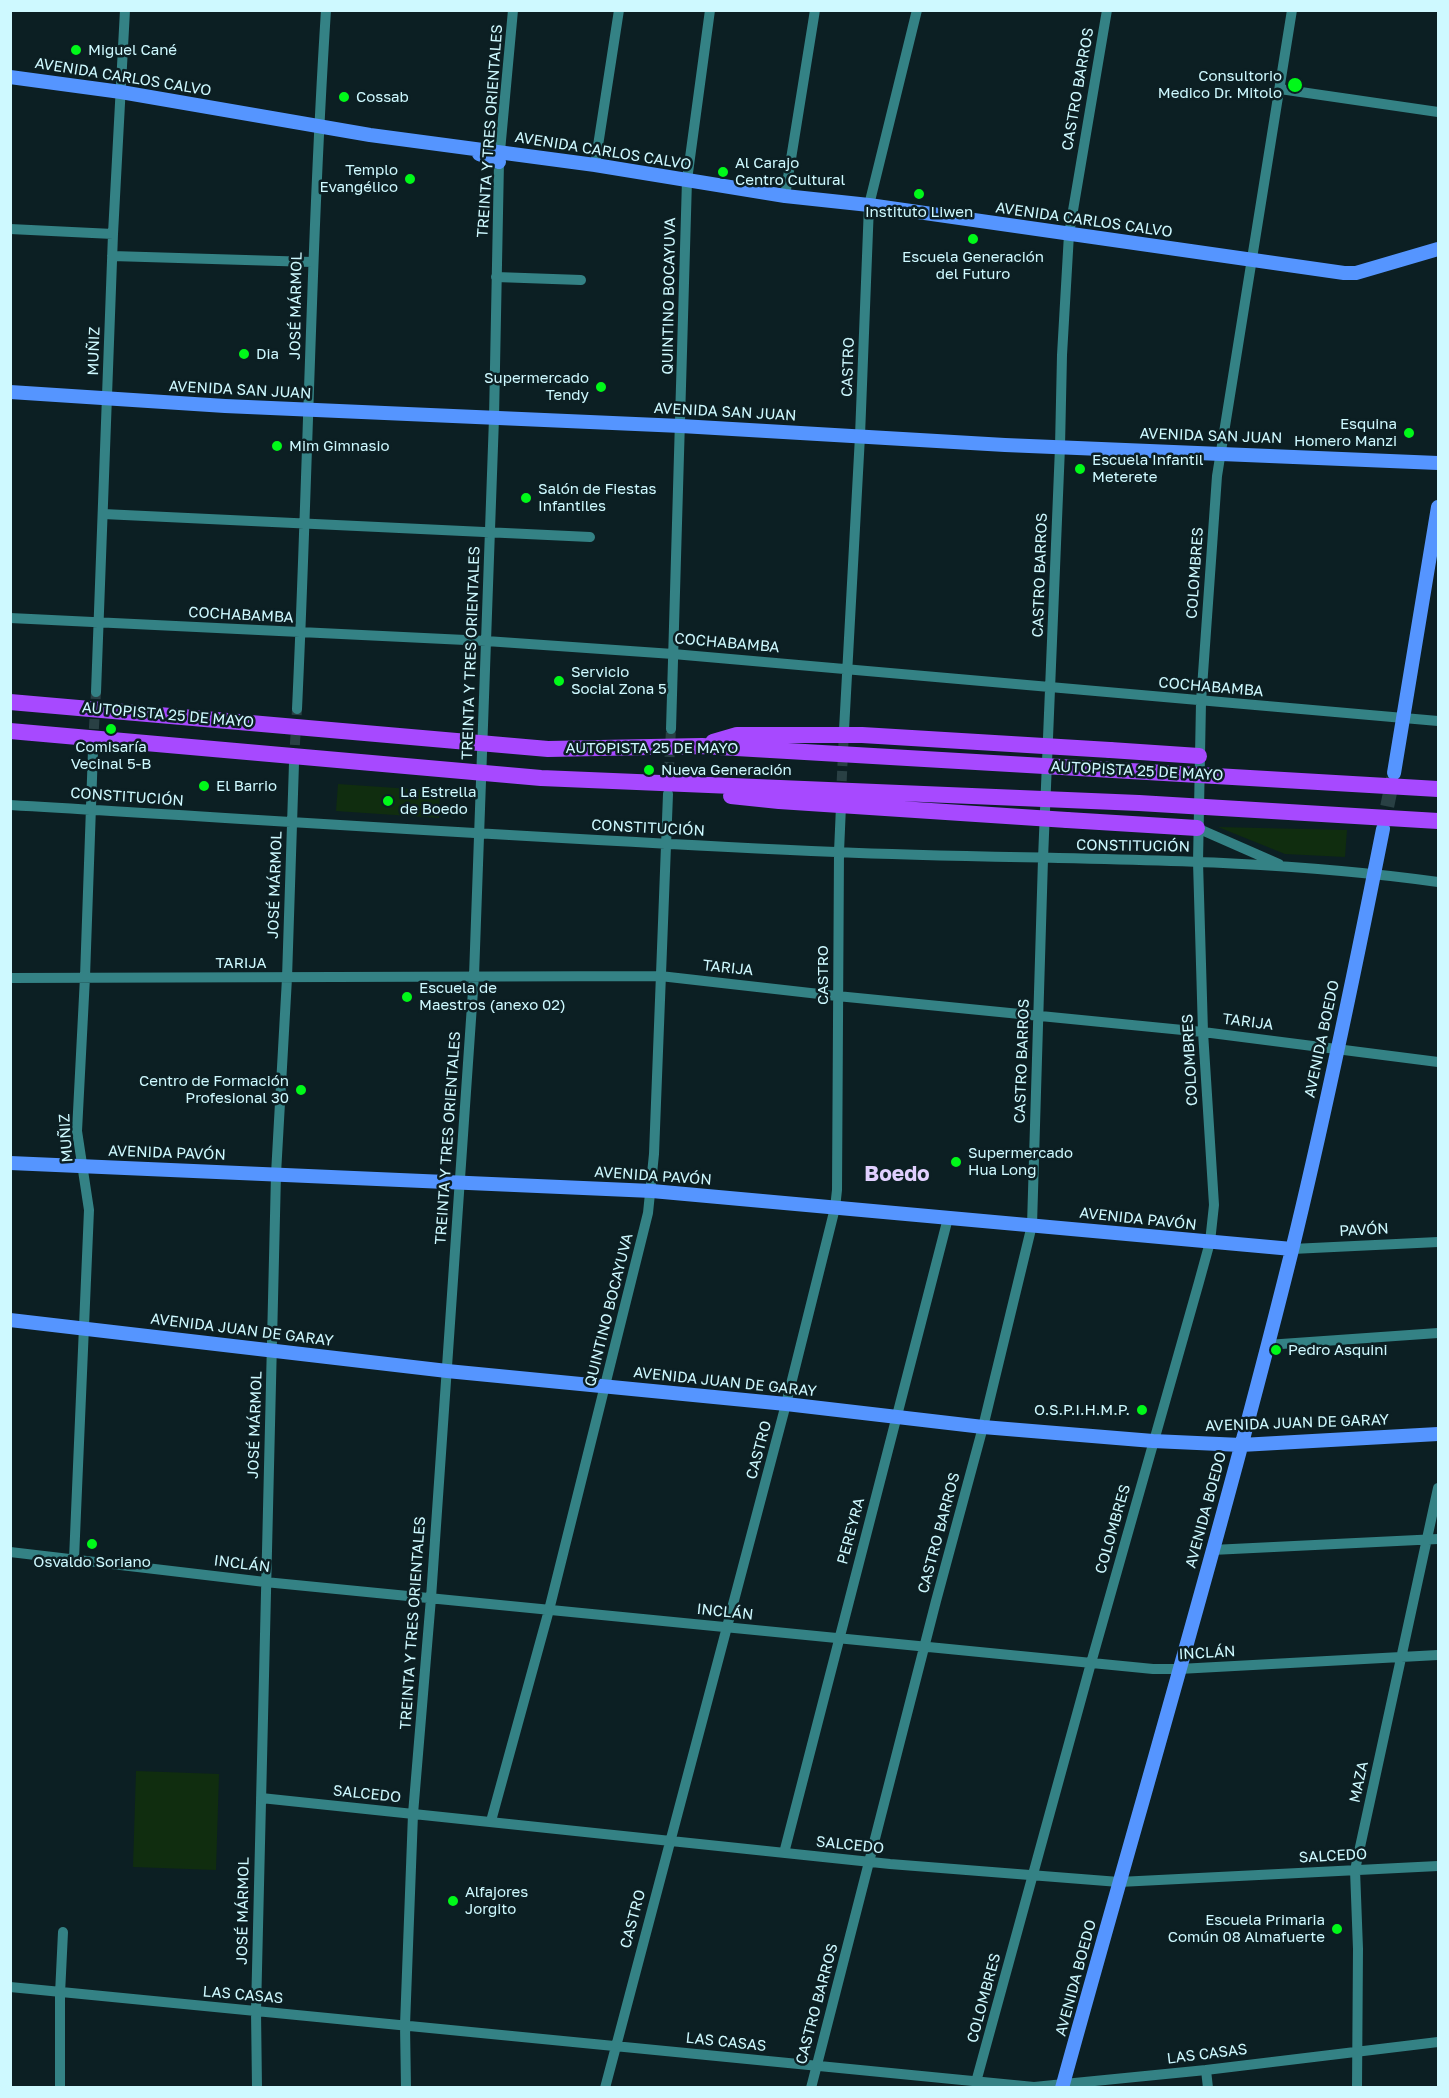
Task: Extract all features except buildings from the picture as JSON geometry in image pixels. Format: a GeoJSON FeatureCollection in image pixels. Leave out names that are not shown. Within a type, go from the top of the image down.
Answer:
{"type":"FeatureCollection","features":[{"type":"Feature","properties":{"kind":"highway","name":"AUTOPISTA 25 DE MAYO"},"geometry":{"type":"LineString","coordinates":[[10,702],[548,749],[702,746],[1438,789]]}},
{"type":"Feature","properties":{"kind":"highway","name":"AUTOPISTA 25 DE MAYO"},"geometry":{"type":"LineString","coordinates":[[10,731],[531,777],[1139,803],[1438,821]]}},
{"type":"Feature","properties":{"kind":"highway"},"geometry":{"type":"LineString","coordinates":[[702,746],[737,735],[862,735],[1199,756]]}},
{"type":"Feature","properties":{"kind":"highway"},"geometry":{"type":"LineString","coordinates":[[599,780],[779,801],[1197,828]]}},
{"type":"Feature","properties":{"kind":"main road","name":"AVENIDA CARLOS CALVO"},"geometry":{"type":"LineString","coordinates":[[10,77],[121,92],[318,124],[370,135],[457,146],[500,157],[595,165],[785,196],[1344,273],[1356,273],[1438,249]]}},
{"type":"Feature","properties":{"kind":"main road","name":"AVENIDA SAN JUAN"},"geometry":{"type":"LineString","coordinates":[[10,392],[309,410],[1438,463]]}},
{"type":"Feature","properties":{"kind":"main road"},"geometry":{"type":"LineString","coordinates":[[1394,773],[1438,507]]}},
{"type":"Feature","properties":{"kind":"main road","name":"AVENIDA BOEDO"},"geometry":{"type":"LineString","coordinates":[[1063,2087],[1241,1445],[1292,1249],[1383,830]]}},
{"type":"Feature","properties":{"kind":"main road","name":"AVENIDA PAVÓN"},"geometry":{"type":"LineString","coordinates":[[10,1163],[652,1191],[1292,1249]]}},
{"type":"Feature","properties":{"kind":"main road","name":"AVENIDA JUAN DE GARAY"},"geometry":{"type":"LineString","coordinates":[[10,1320],[447,1371],[786,1404],[983,1427],[1153,1441],[1241,1445],[1438,1434]]}},
{"type":"Feature","properties":{"kind":"street","name":"MUÑIZ"},"geometry":{"type":"LineString","coordinates":[[96,692],[112,256],[125,10]]}},
{"type":"Feature","properties":{"kind":"street","name":"JOSÉ MÁRMOL"},"geometry":{"type":"LineString","coordinates":[[297,709],[309,410],[312,262],[326,10]]}},
{"type":"Feature","properties":{"kind":"street","name":"TREINTA Y TRES ORIENTALES"},"geometry":{"type":"LineString","coordinates":[[406,2088],[405,2025],[413,1814],[431,1598],[474,976],[494,418],[500,157],[513,10]]}},
{"type":"Feature","properties":{"kind":"street"},"geometry":{"type":"LineString","coordinates":[[595,165],[619,10]]}},
{"type":"Feature","properties":{"kind":"street","name":"QUINTINO BOCAYUVA"},"geometry":{"type":"LineString","coordinates":[[670,729],[687,180],[710,10]]}},
{"type":"Feature","properties":{"kind":"street"},"geometry":{"type":"LineString","coordinates":[[785,196],[815,10]]}},
{"type":"Feature","properties":{"kind":"street","name":"CASTRO"},"geometry":{"type":"LineString","coordinates":[[844,730],[860,436],[869,206],[917,10]]}},
{"type":"Feature","properties":{"kind":"street","name":"CASTRO BARROS"},"geometry":{"type":"LineString","coordinates":[[811,2088],[983,1427],[1032,1225],[1043,859],[1062,355],[1069,234],[1107,10]]}},
{"type":"Feature","properties":{"kind":"street","name":"COLOMBRES"},"geometry":{"type":"LineString","coordinates":[[976,2082],[1210,1242],[1214,1206],[1203,1032],[1197,828],[1201,702],[1215,503],[1221,453],[1292,10]]}},
{"type":"Feature","properties":{"kind":"street"},"geometry":{"type":"LineString","coordinates":[[1280,89],[1438,112]]}},
{"type":"Feature","properties":{"kind":"street"},"geometry":{"type":"LineString","coordinates":[[10,229],[113,234]]}},
{"type":"Feature","properties":{"kind":"street"},"geometry":{"type":"LineString","coordinates":[[112,256],[312,262]]}},
{"type":"Feature","properties":{"kind":"street"},"geometry":{"type":"LineString","coordinates":[[496,277],[581,280]]}},
{"type":"Feature","properties":{"kind":"street"},"geometry":{"type":"LineString","coordinates":[[103,514],[590,537]]}},
{"type":"Feature","properties":{"kind":"street","name":"COCHABAMBA"},"geometry":{"type":"LineString","coordinates":[[10,618],[486,641],[673,654],[1438,722]]}},
{"type":"Feature","properties":{"kind":"street","name":"MUÑIZ"},"geometry":{"type":"LineString","coordinates":[[74,1559],[88,1210],[77,1131],[93,750]]}},
{"type":"Feature","properties":{"kind":"street","name":"JOSÉ MÁRMOL"},"geometry":{"type":"LineString","coordinates":[[257,2088],[256,2011],[276,1174],[287,978],[294,763]]}},
{"type":"Feature","properties":{"kind":"street","name":"QUINTINO BOCAYUVA"},"geometry":{"type":"LineString","coordinates":[[491,1821],[549,1610],[652,1191],[668,794]]}},
{"type":"Feature","properties":{"kind":"street","name":"CONSTITUCIÓN"},"geometry":{"type":"LineString","coordinates":[[10,805],[666,844],[1043,859],[1198,862],[1374,873],[1438,882]]}},
{"type":"Feature","properties":{"kind":"street","name":"CASTRO"},"geometry":{"type":"LineString","coordinates":[[605,2088],[836,1208],[838,852],[841,806]]}},
{"type":"Feature","properties":{"kind":"street","name":"CONSTITUCIÓN"},"geometry":{"type":"LineString","coordinates":[[1197,828],[1285,867]]}},
{"type":"Feature","properties":{"kind":"street","name":"TARIJA"},"geometry":{"type":"LineString","coordinates":[[10,978],[660,976],[1203,1032],[1438,1062]]}},
{"type":"Feature","properties":{"kind":"street","name":"PEREYRA"},"geometry":{"type":"LineString","coordinates":[[784,1853],[948,1218]]}},
{"type":"Feature","properties":{"kind":"street","name":"PAVÓN"},"geometry":{"type":"LineString","coordinates":[[1292,1249],[1438,1242]]}},
{"type":"Feature","properties":{"kind":"street"},"geometry":{"type":"LineString","coordinates":[[1267,1345],[1438,1333]]}},
{"type":"Feature","properties":{"kind":"street","name":"MAZA"},"geometry":{"type":"LineString","coordinates":[[1358,2088],[1358,1949],[1355,1870],[1401,1657],[1433,1539],[1438,1488]]}},
{"type":"Feature","properties":{"kind":"street"},"geometry":{"type":"LineString","coordinates":[[1212,1550],[1433,1539]]}},
{"type":"Feature","properties":{"kind":"street","name":"INCLÁN"},"geometry":{"type":"LineString","coordinates":[[10,1552],[265,1582],[1153,1669],[1179,1670],[1438,1655]]}},
{"type":"Feature","properties":{"kind":"street","name":"SALCEDO"},"geometry":{"type":"LineString","coordinates":[[261,1798],[784,1853],[1119,1882],[1438,1866]]}},
{"type":"Feature","properties":{"kind":"street"},"geometry":{"type":"LineString","coordinates":[[60,2088],[60,1994],[63,1932]]}},
{"type":"Feature","properties":{"kind":"street","name":"LAS CASAS"},"geometry":{"type":"LineString","coordinates":[[10,1987],[60,1994],[405,2025],[1034,2087],[1063,2087],[1438,2042]]}},
{"type":"Feature","properties":{"kind":"street"},"geometry":{"type":"LineString","coordinates":[[1206,2070],[1208,2088]]}},
{"type":"Feature","properties":{"kind":"green space","name":"La Estrella de Boedo"},"geometry":{"type":"Polygon","coordinates":[[[338,784],[440,791],[439,818],[336,811],[338,784]]]}},
{"type":"Feature","properties":{"kind":"green space"},"geometry":{"type":"Polygon","coordinates":[[[1218,827],[1347,830],[1345,857],[1285,854],[1218,827]]]}},
{"type":"Feature","properties":{"kind":"green space"},"geometry":{"type":"Polygon","coordinates":[[[136,1771],[219,1774],[216,1870],[133,1867],[136,1771]]]}},
{"type":"Feature","properties":{"kind":"tunnel"},"geometry":{"type":"LineString","coordinates":[[93,744],[96,692]]}},
{"type":"Feature","properties":{"kind":"tunnel"},"geometry":{"type":"LineString","coordinates":[[294,760],[297,709]]}},
{"type":"Feature","properties":{"kind":"tunnel"},"geometry":{"type":"LineString","coordinates":[[668,787],[671,729]]}},
{"type":"Feature","properties":{"kind":"tunnel"},"geometry":{"type":"LineString","coordinates":[[841,796],[844,731]]}},
{"type":"Feature","properties":{"kind":"tunnel"},"geometry":{"type":"LineString","coordinates":[[1383,827],[1393,778]]}},
{"type":"Feature","properties":{"kind":"place","name":"Miguel Cané"},"geometry":{"type":"Point","coordinates":[76,50]}},
{"type":"Feature","properties":{"kind":"place","name":"Consultorio Medico Dr. Mitolo"},"geometry":{"type":"Point","coordinates":[1295,85]}},
{"type":"Feature","properties":{"kind":"place","name":"Cossab"},"geometry":{"type":"Point","coordinates":[344,97]}},
{"type":"Feature","properties":{"kind":"place","name":"Al Carajo Centro Cultural"},"geometry":{"type":"Point","coordinates":[723,172]}},
{"type":"Feature","properties":{"kind":"place","name":"Templo Evangélico"},"geometry":{"type":"Point","coordinates":[410,179]}},
{"type":"Feature","properties":{"kind":"place","name":"Instituto Liwen"},"geometry":{"type":"Point","coordinates":[919,194]}},
{"type":"Feature","properties":{"kind":"place","name":"Escuela Generación del Futuro"},"geometry":{"type":"Point","coordinates":[973,239]}},
{"type":"Feature","properties":{"kind":"place","name":"Dia"},"geometry":{"type":"Point","coordinates":[244,354]}},
{"type":"Feature","properties":{"kind":"place","name":"Supermercado Tendy"},"geometry":{"type":"Point","coordinates":[601,387]}},
{"type":"Feature","properties":{"kind":"place","name":"Esquina Homero Manzi"},"geometry":{"type":"Point","coordinates":[1409,433]}},
{"type":"Feature","properties":{"kind":"place","name":"Mim Gimnasio"},"geometry":{"type":"Point","coordinates":[277,446]}},
{"type":"Feature","properties":{"kind":"place","name":"Escuela Infantil Meterete"},"geometry":{"type":"Point","coordinates":[1080,469]}},
{"type":"Feature","properties":{"kind":"place","name":"Salón de Fiestas Infantiles"},"geometry":{"type":"Point","coordinates":[526,498]}},
{"type":"Feature","properties":{"kind":"place","name":"Servicio Social Zona 5"},"geometry":{"type":"Point","coordinates":[559,681]}},
{"type":"Feature","properties":{"kind":"place","name":"Comisaría Vecinal 5-B"},"geometry":{"type":"Point","coordinates":[111,729]}},
{"type":"Feature","properties":{"kind":"place","name":"Nueva Generación"},"geometry":{"type":"Point","coordinates":[649,770]}},
{"type":"Feature","properties":{"kind":"place","name":"El Barrio"},"geometry":{"type":"Point","coordinates":[204,786]}},
{"type":"Feature","properties":{"kind":"place","name":"La Estrella de Boedo"},"geometry":{"type":"Point","coordinates":[388,801]}},
{"type":"Feature","properties":{"kind":"place","name":"Escuela de Maestros (anexo 02)"},"geometry":{"type":"Point","coordinates":[407,997]}},
{"type":"Feature","properties":{"kind":"place","name":"Centro de Formación Profesional 30"},"geometry":{"type":"Point","coordinates":[301,1090]}},
{"type":"Feature","properties":{"kind":"place","name":"Supermercado Hua Long"},"geometry":{"type":"Point","coordinates":[956,1162]}},
{"type":"Feature","properties":{"kind":"place","name":"Pedro Asquini"},"geometry":{"type":"Point","coordinates":[1276,1350]}},
{"type":"Feature","properties":{"kind":"place","name":"O.S.P.I.H.M.P."},"geometry":{"type":"Point","coordinates":[1142,1410]}},
{"type":"Feature","properties":{"kind":"place","name":"Osvaldo Soriano"},"geometry":{"type":"Point","coordinates":[92,1544]}},
{"type":"Feature","properties":{"kind":"place","name":"Alfajores Jorgito"},"geometry":{"type":"Point","coordinates":[453,1901]}},
{"type":"Feature","properties":{"kind":"place","name":"Escuela Primaria Común 08 Almafuerte"},"geometry":{"type":"Point","coordinates":[1337,1929]}},
{"type":"Feature","properties":{"kind":"district","name":"Boedo"},"geometry":{"type":"Point","coordinates":[897,1174]}}]}
